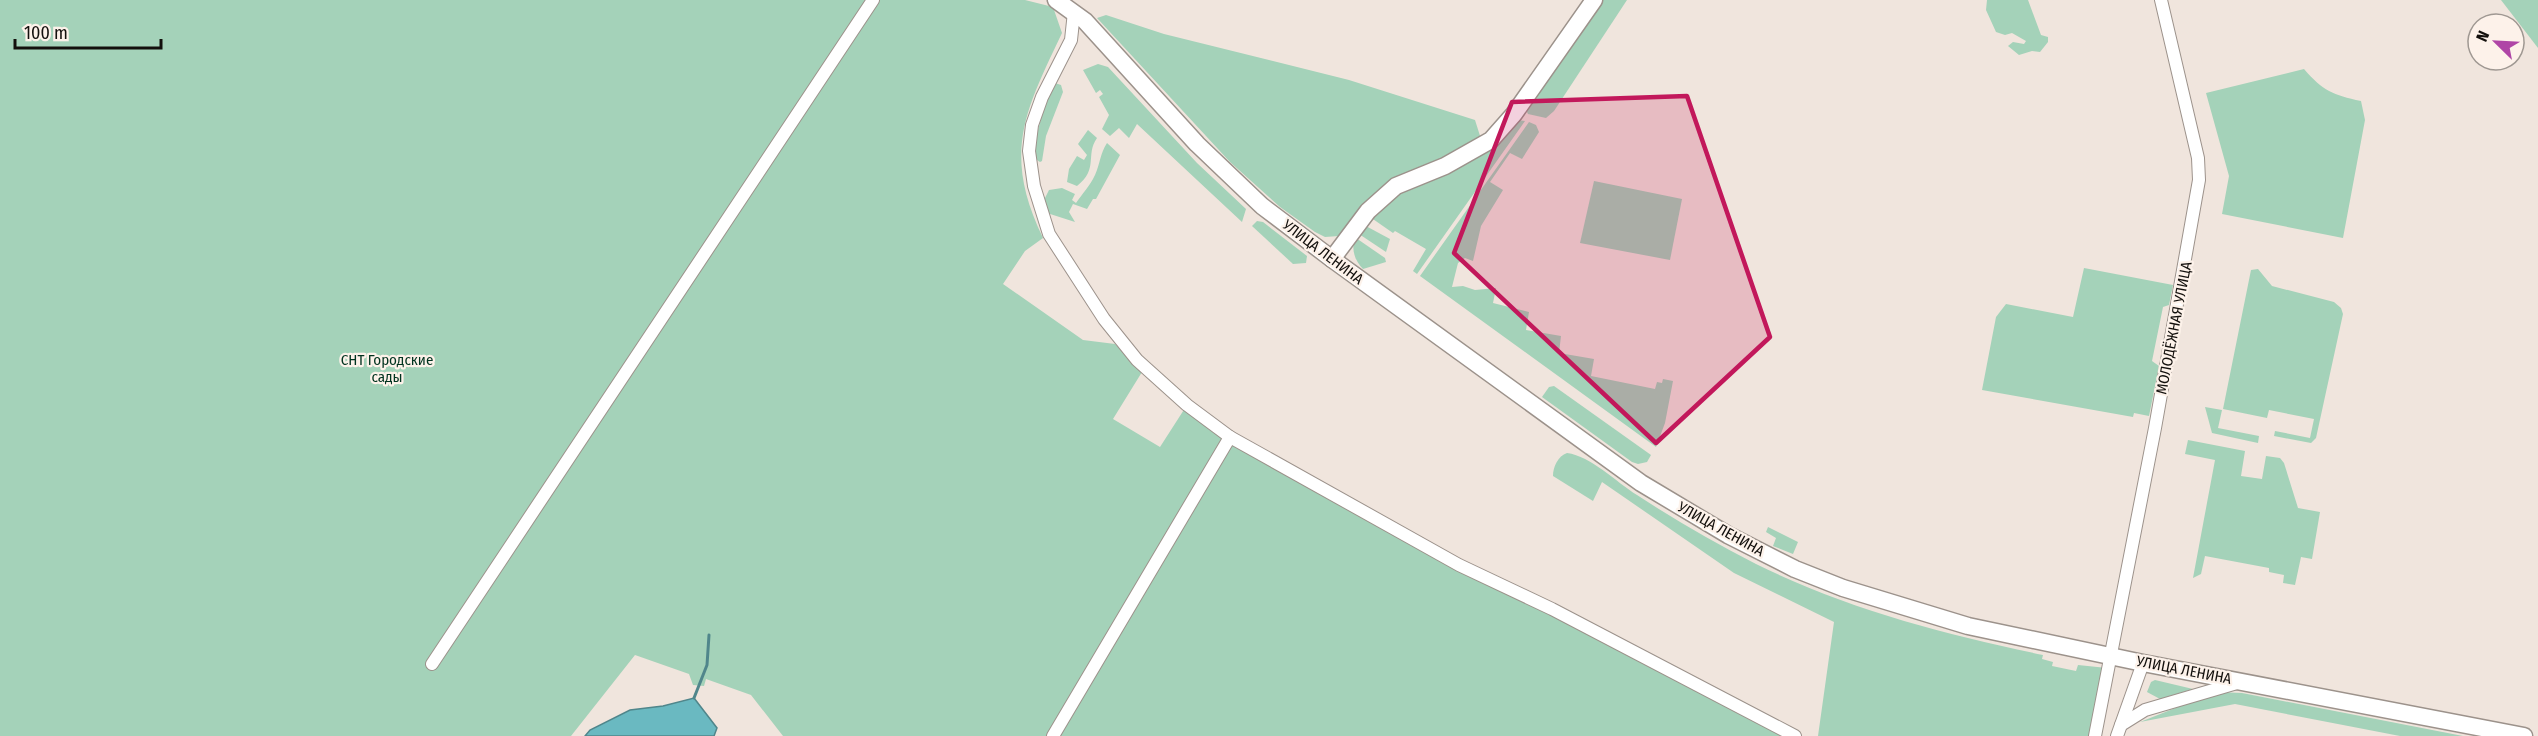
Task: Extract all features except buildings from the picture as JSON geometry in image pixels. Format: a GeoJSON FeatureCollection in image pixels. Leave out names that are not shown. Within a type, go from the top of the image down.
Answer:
{"type":"FeatureCollection","features":[{"type":"Feature","properties":{"kind":"main road","name":"УЛИЦА ЛЕНИНА"},"geometry":{"type":"LineString","coordinates":[[1056,0],[1074,12],[1243,189],[1332,259],[1641,483],[1728,536],[1795,569],[1891,604],[1968,626],[2143,663],[2524,736]]}},
{"type":"Feature","properties":{"kind":"main road"},"geometry":{"type":"LineString","coordinates":[[1332,259],[1368,211],[1396,186],[1445,166],[1491,140],[1514,114],[1594,0]]}},
{"type":"Feature","properties":{"kind":"street"},"geometry":{"type":"LineString","coordinates":[[432,664],[873,0]]}},
{"type":"Feature","properties":{"kind":"street","name":"МОЛОДЁЖНАЯ УЛИЦА"},"geometry":{"type":"LineString","coordinates":[[2095,736],[2155,428],[2199,180],[2198,159],[2161,0]]}},
{"type":"Feature","properties":{"kind":"street"},"geometry":{"type":"LineString","coordinates":[[1074,12],[1071,40],[1042,97],[1032,125],[1029,152],[1042,216],[1050,234],[1087,294],[1137,360],[1187,405],[1230,437],[1459,565],[1552,609],[1795,736]]}},
{"type":"Feature","properties":{"kind":"street"},"geometry":{"type":"LineString","coordinates":[[1053,736],[1230,437]]}},
{"type":"Feature","properties":{"kind":"street"},"geometry":{"type":"LineString","coordinates":[[2119,731],[2143,663]]}},
{"type":"Feature","properties":{"kind":"street"},"geometry":{"type":"LineString","coordinates":[[2119,731],[2145,710],[2241,681]]}},
{"type":"Feature","properties":{"kind":"highlighted area"},"geometry":{"type":"Polygon","coordinates":[[[1687,96],[1770,337],[1656,443],[1454,253],[1512,102],[1687,96]]]}},
{"type":"Feature","properties":{"kind":"green space","name":"СНТ Городские сады"},"geometry":{"type":"Polygon","coordinates":[[[0,0],[1025,0],[1053,7],[1062,33],[1029,110],[1023,133],[1021,156],[1023,181],[1043,238],[1025,251],[1003,284],[1083,340],[1115,344],[1142,372],[1113,419],[1160,447],[1187,405],[1347,502],[1795,736],[783,736],[751,695],[706,679],[704,686],[693,685],[689,674],[635,655],[571,736],[0,736],[0,0]]]}},
{"type":"Feature","properties":{"kind":"green space"},"geometry":{"type":"Polygon","coordinates":[[[1601,0],[1627,0],[1554,111],[1546,118],[1528,114],[1526,110],[1601,0]]]}},
{"type":"Feature","properties":{"kind":"green space"},"geometry":{"type":"Polygon","coordinates":[[[1987,0],[2028,0],[2041,35],[2048,37],[2048,42],[2040,52],[2032,51],[2019,55],[2008,46],[2013,42],[2024,44],[2026,41],[2012,33],[2005,35],[1996,32],[1986,10],[1987,0]]]}},
{"type":"Feature","properties":{"kind":"green space"},"geometry":{"type":"Polygon","coordinates":[[[2501,0],[2538,0],[2538,48],[2526,32],[2526,12],[2510,12],[2501,0]]]}},
{"type":"Feature","properties":{"kind":"green space"},"geometry":{"type":"Polygon","coordinates":[[[1106,15],[1164,34],[1349,80],[1475,120],[1481,139],[1387,184],[1366,201],[1339,236],[1325,237],[1280,207],[1230,162],[1097,18],[1106,15]]]}},
{"type":"Feature","properties":{"kind":"green space"},"geometry":{"type":"Polygon","coordinates":[[[1098,64],[1108,67],[1197,163],[1246,209],[1242,222],[1137,124],[1129,138],[1119,128],[1110,136],[1102,129],[1109,115],[1099,97],[1103,94],[1100,90],[1096,93],[1083,70],[1098,64]]]}},
{"type":"Feature","properties":{"kind":"green space"},"geometry":{"type":"Polygon","coordinates":[[[2304,69],[2329,91],[2361,101],[2365,120],[2343,238],[2222,214],[2229,176],[2206,93],[2304,69]]]}},
{"type":"Feature","properties":{"kind":"green space"},"geometry":{"type":"Polygon","coordinates":[[[1055,83],[1061,85],[1063,92],[1046,136],[1040,162],[1034,158],[1036,138],[1055,83]]]}},
{"type":"Feature","properties":{"kind":"green space"},"geometry":{"type":"Polygon","coordinates":[[[1517,120],[1525,121],[1417,274],[1413,271],[1426,249],[1395,231],[1393,233],[1370,217],[1399,192],[1490,149],[1517,120]]]}},
{"type":"Feature","properties":{"kind":"green space"},"geometry":{"type":"Polygon","coordinates":[[[1529,122],[1536,125],[1539,132],[1522,159],[1510,153],[1490,182],[1503,190],[1481,226],[1473,261],[1465,258],[1458,263],[1452,287],[1463,286],[1475,290],[1496,288],[1493,303],[1529,312],[1526,330],[1561,336],[1559,353],[1594,359],[1591,376],[1655,389],[1657,382],[1662,383],[1663,379],[1673,381],[1665,423],[1656,447],[1420,276],[1529,122]]]}},
{"type":"Feature","properties":{"kind":"green space"},"geometry":{"type":"Polygon","coordinates":[[[1088,130],[1097,138],[1092,150],[1088,174],[1077,186],[1067,182],[1069,169],[1077,156],[1084,160],[1087,155],[1078,144],[1088,130]]]}},
{"type":"Feature","properties":{"kind":"green space"},"geometry":{"type":"Polygon","coordinates":[[[1107,143],[1120,155],[1096,199],[1093,199],[1087,209],[1073,204],[1069,212],[1075,222],[1047,213],[1044,200],[1049,190],[1062,188],[1075,194],[1072,200],[1076,203],[1093,179],[1107,143]]]}},
{"type":"Feature","properties":{"kind":"green space"},"geometry":{"type":"Polygon","coordinates":[[[1594,181],[1682,199],[1670,260],[1580,243],[1594,181]]]}},
{"type":"Feature","properties":{"kind":"green space"},"geometry":{"type":"Polygon","coordinates":[[[1257,221],[1263,222],[1307,256],[1306,263],[1293,264],[1252,226],[1257,221]]]}},
{"type":"Feature","properties":{"kind":"green space"},"geometry":{"type":"Polygon","coordinates":[[[1364,225],[1390,239],[1386,252],[1359,234],[1364,225]]]}},
{"type":"Feature","properties":{"kind":"green space"},"geometry":{"type":"Polygon","coordinates":[[[1356,238],[1385,258],[1386,262],[1363,269],[1354,254],[1353,246],[1356,238]]]}},
{"type":"Feature","properties":{"kind":"green space"},"geometry":{"type":"Polygon","coordinates":[[[2084,268],[2173,285],[2169,305],[2163,307],[2152,361],[2159,366],[2149,416],[2134,413],[2133,417],[1982,390],[1996,317],[2006,304],[2073,317],[2084,268]]]}},
{"type":"Feature","properties":{"kind":"green space"},"geometry":{"type":"Polygon","coordinates":[[[2258,269],[2272,286],[2334,302],[2341,308],[2343,314],[2316,438],[2311,443],[2274,436],[2275,431],[2310,438],[2314,419],[2269,410],[2267,418],[2223,409],[2251,270],[2258,269]]]}},
{"type":"Feature","properties":{"kind":"green space"},"geometry":{"type":"Polygon","coordinates":[[[1554,386],[1651,455],[1647,462],[1638,464],[1632,462],[1542,397],[1549,387],[1554,386]]]}},
{"type":"Feature","properties":{"kind":"green space"},"geometry":{"type":"Polygon","coordinates":[[[2205,407],[2222,410],[2218,428],[2259,436],[2258,443],[2212,433],[2205,407]]]}},
{"type":"Feature","properties":{"kind":"green space"},"geometry":{"type":"Polygon","coordinates":[[[2188,440],[2245,451],[2241,476],[2262,479],[2266,456],[2280,458],[2284,463],[2298,508],[2320,512],[2312,559],[2301,557],[2295,585],[2283,583],[2284,575],[2269,572],[2269,568],[2205,556],[2201,574],[2193,578],[2215,460],[2185,454],[2188,440]]]}},
{"type":"Feature","properties":{"kind":"green space"},"geometry":{"type":"Polygon","coordinates":[[[1567,453],[1594,464],[1629,490],[1725,548],[1790,580],[1825,594],[1932,629],[2043,655],[2042,659],[2053,662],[2052,666],[2076,671],[2078,665],[2107,668],[2095,736],[1818,736],[1834,622],[1734,573],[1602,482],[1593,501],[1553,476],[1557,462],[1567,453]]]}},
{"type":"Feature","properties":{"kind":"green space"},"geometry":{"type":"Polygon","coordinates":[[[1768,527],[1798,542],[1793,554],[1773,546],[1776,538],[1766,532],[1768,527]]]}},
{"type":"Feature","properties":{"kind":"green space"},"geometry":{"type":"Polygon","coordinates":[[[2155,680],[2193,689],[2160,699],[2147,692],[2151,682],[2155,680]]]}},
{"type":"Feature","properties":{"kind":"green space"},"geometry":{"type":"Polygon","coordinates":[[[2216,692],[2242,693],[2463,736],[2400,736],[2235,704],[2140,722],[2216,692]]]}},
{"type":"Feature","properties":{"kind":"water"},"geometry":{"type":"Polygon","coordinates":[[[694,698],[717,728],[714,736],[585,736],[590,730],[630,710],[663,706],[694,698]]]}},
{"type":"Feature","properties":{"kind":"waterway"},"geometry":{"type":"LineString","coordinates":[[694,698],[707,665],[709,635]]}}]}
